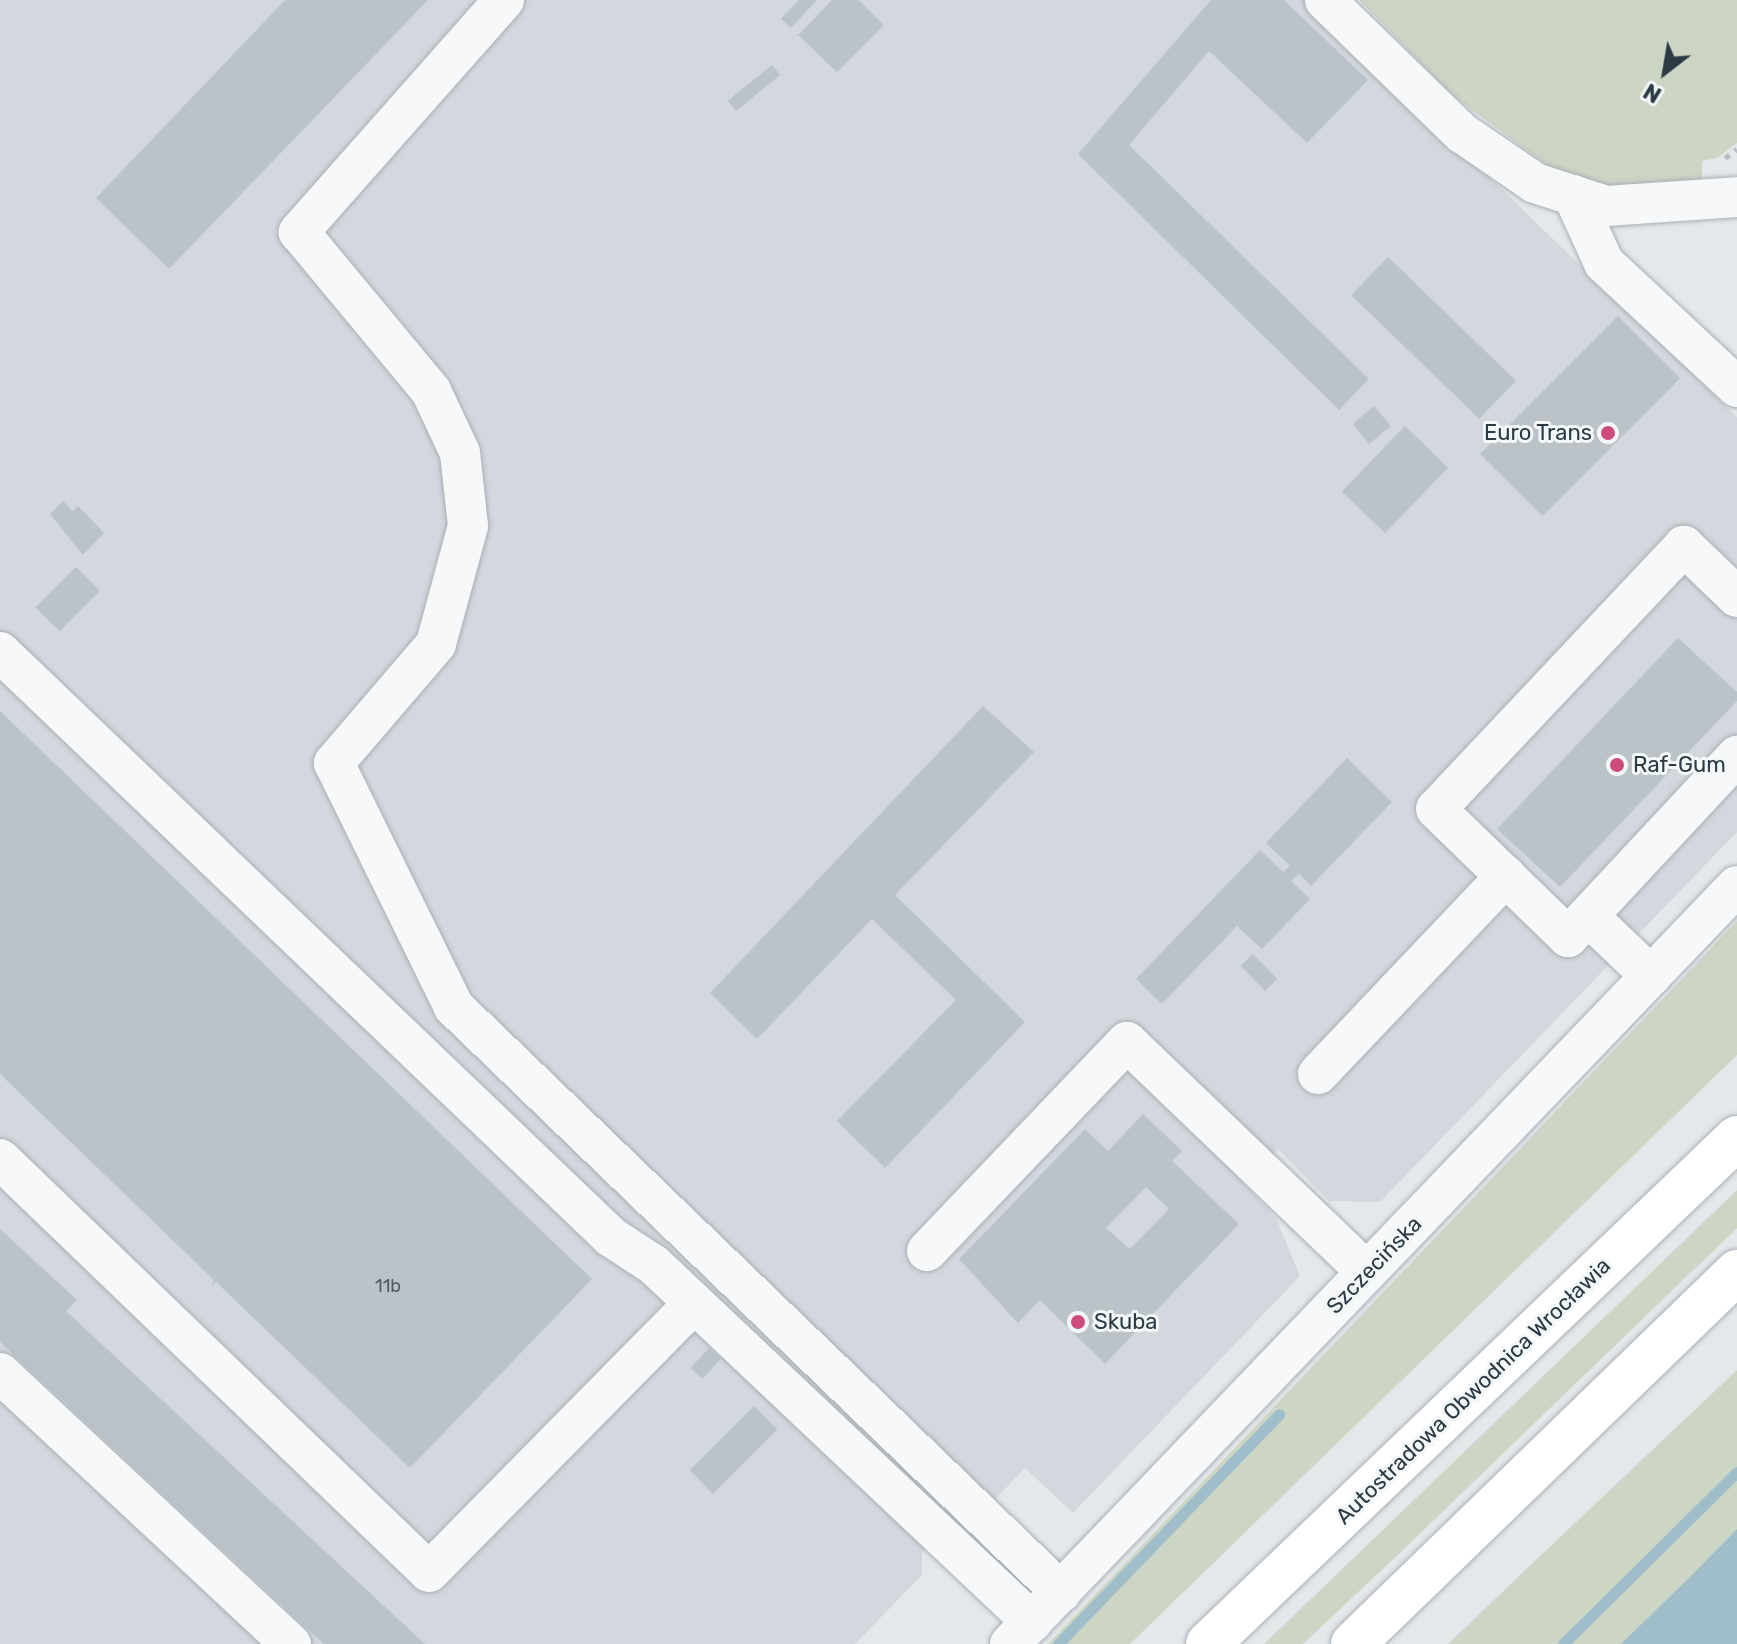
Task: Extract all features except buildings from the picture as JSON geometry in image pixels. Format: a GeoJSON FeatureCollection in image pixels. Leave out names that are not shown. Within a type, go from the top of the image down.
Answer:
{"type":"FeatureCollection","features":[{"type":"Feature","properties":{"kind":"highway","name":"Autostradowa Obwodnica Wrocławia"},"geometry":{"type":"LineString","coordinates":[[1208,1644],[1737,1138]]}},
{"type":"Feature","properties":{"kind":"highway"},"geometry":{"type":"LineString","coordinates":[[1353,1644],[1737,1272]]}},
{"type":"Feature","properties":{"kind":"highway"},"geometry":{"type":"LineString","coordinates":[[1642,1367],[1737,1306]]}},
{"type":"Feature","properties":{"kind":"street"},"geometry":{"type":"LineString","coordinates":[[504,0],[299,232],[431,391],[460,453],[468,526],[436,644],[334,763],[454,1007],[1061,1592]]}},
{"type":"Feature","properties":{"kind":"street"},"geometry":{"type":"LineString","coordinates":[[1325,0],[1462,133],[1535,183],[1606,206],[1737,197]]}},
{"type":"Feature","properties":{"kind":"street"},"geometry":{"type":"LineString","coordinates":[[1573,195],[1604,263],[1737,387]]}},
{"type":"Feature","properties":{"kind":"street"},"geometry":{"type":"LineString","coordinates":[[1737,597],[1684,546],[1436,809],[1568,937],[1737,756]]}},
{"type":"Feature","properties":{"kind":"street"},"geometry":{"type":"LineString","coordinates":[[0,652],[611,1237],[654,1265],[1021,1633]]}},
{"type":"Feature","properties":{"kind":"street"},"geometry":{"type":"LineString","coordinates":[[1318,1074],[1506,876]]}},
{"type":"Feature","properties":{"kind":"street","name":"Szczecińska"},"geometry":{"type":"LineString","coordinates":[[1021,1633],[1737,886]]}},
{"type":"Feature","properties":{"kind":"street"},"geometry":{"type":"LineString","coordinates":[[1588,916],[1651,976]]}},
{"type":"Feature","properties":{"kind":"street"},"geometry":{"type":"LineString","coordinates":[[927,1251],[1127,1042],[1367,1272]]}},
{"type":"Feature","properties":{"kind":"street"},"geometry":{"type":"LineString","coordinates":[[0,1159],[429,1572],[693,1304]]}},
{"type":"Feature","properties":{"kind":"street"},"geometry":{"type":"LineString","coordinates":[[0,1373],[291,1644]]}},
{"type":"Feature","properties":{"kind":"shaded area"},"geometry":{"type":"Polygon","coordinates":[[[0,0],[1306,0],[1737,417],[1737,832],[1380,1202],[1329,1201],[1278,1149],[1243,1183],[1276,1218],[1300,1276],[1073,1513],[1025,1468],[965,1531],[951,1521],[922,1552],[922,1575],[855,1644],[0,1644],[0,0]]]}},
{"type":"Feature","properties":{"kind":"green space"},"geometry":{"type":"Polygon","coordinates":[[[1359,0],[1737,0],[1737,143],[1717,158],[1702,161],[1702,187],[1621,189],[1594,184],[1548,166],[1452,95],[1359,0]]]}},
{"type":"Feature","properties":{"kind":"green space"},"geometry":{"type":"Polygon","coordinates":[[[1737,921],[1737,1055],[1130,1644],[1048,1644],[1737,921]]]}},
{"type":"Feature","properties":{"kind":"green space"},"geometry":{"type":"Polygon","coordinates":[[[1737,1190],[1737,1228],[1405,1548],[1303,1644],[1264,1644],[1737,1190]]]}},
{"type":"Feature","properties":{"kind":"green space"},"geometry":{"type":"Polygon","coordinates":[[[1737,1370],[1737,1644],[1448,1644],[1539,1557],[1737,1370]]]}},
{"type":"Feature","properties":{"kind":"water"},"geometry":{"type":"Polygon","coordinates":[[[1737,1529],[1737,1644],[1621,1644],[1691,1576],[1737,1529]]]}},
{"type":"Feature","properties":{"kind":"waterway"},"geometry":{"type":"LineString","coordinates":[[1058,1644],[1279,1414]]}},
{"type":"Feature","properties":{"kind":"waterway"},"geometry":{"type":"LineString","coordinates":[[1563,1644],[1737,1472]]}},
{"type":"Feature","properties":{"kind":"place","name":"Euro Trans"},"geometry":{"type":"Point","coordinates":[1608,433]}},
{"type":"Feature","properties":{"kind":"place","name":"Raf-Gum"},"geometry":{"type":"Point","coordinates":[1617,765]}},
{"type":"Feature","properties":{"kind":"place","name":"Skuba"},"geometry":{"type":"Point","coordinates":[1078,1322]}}]}
